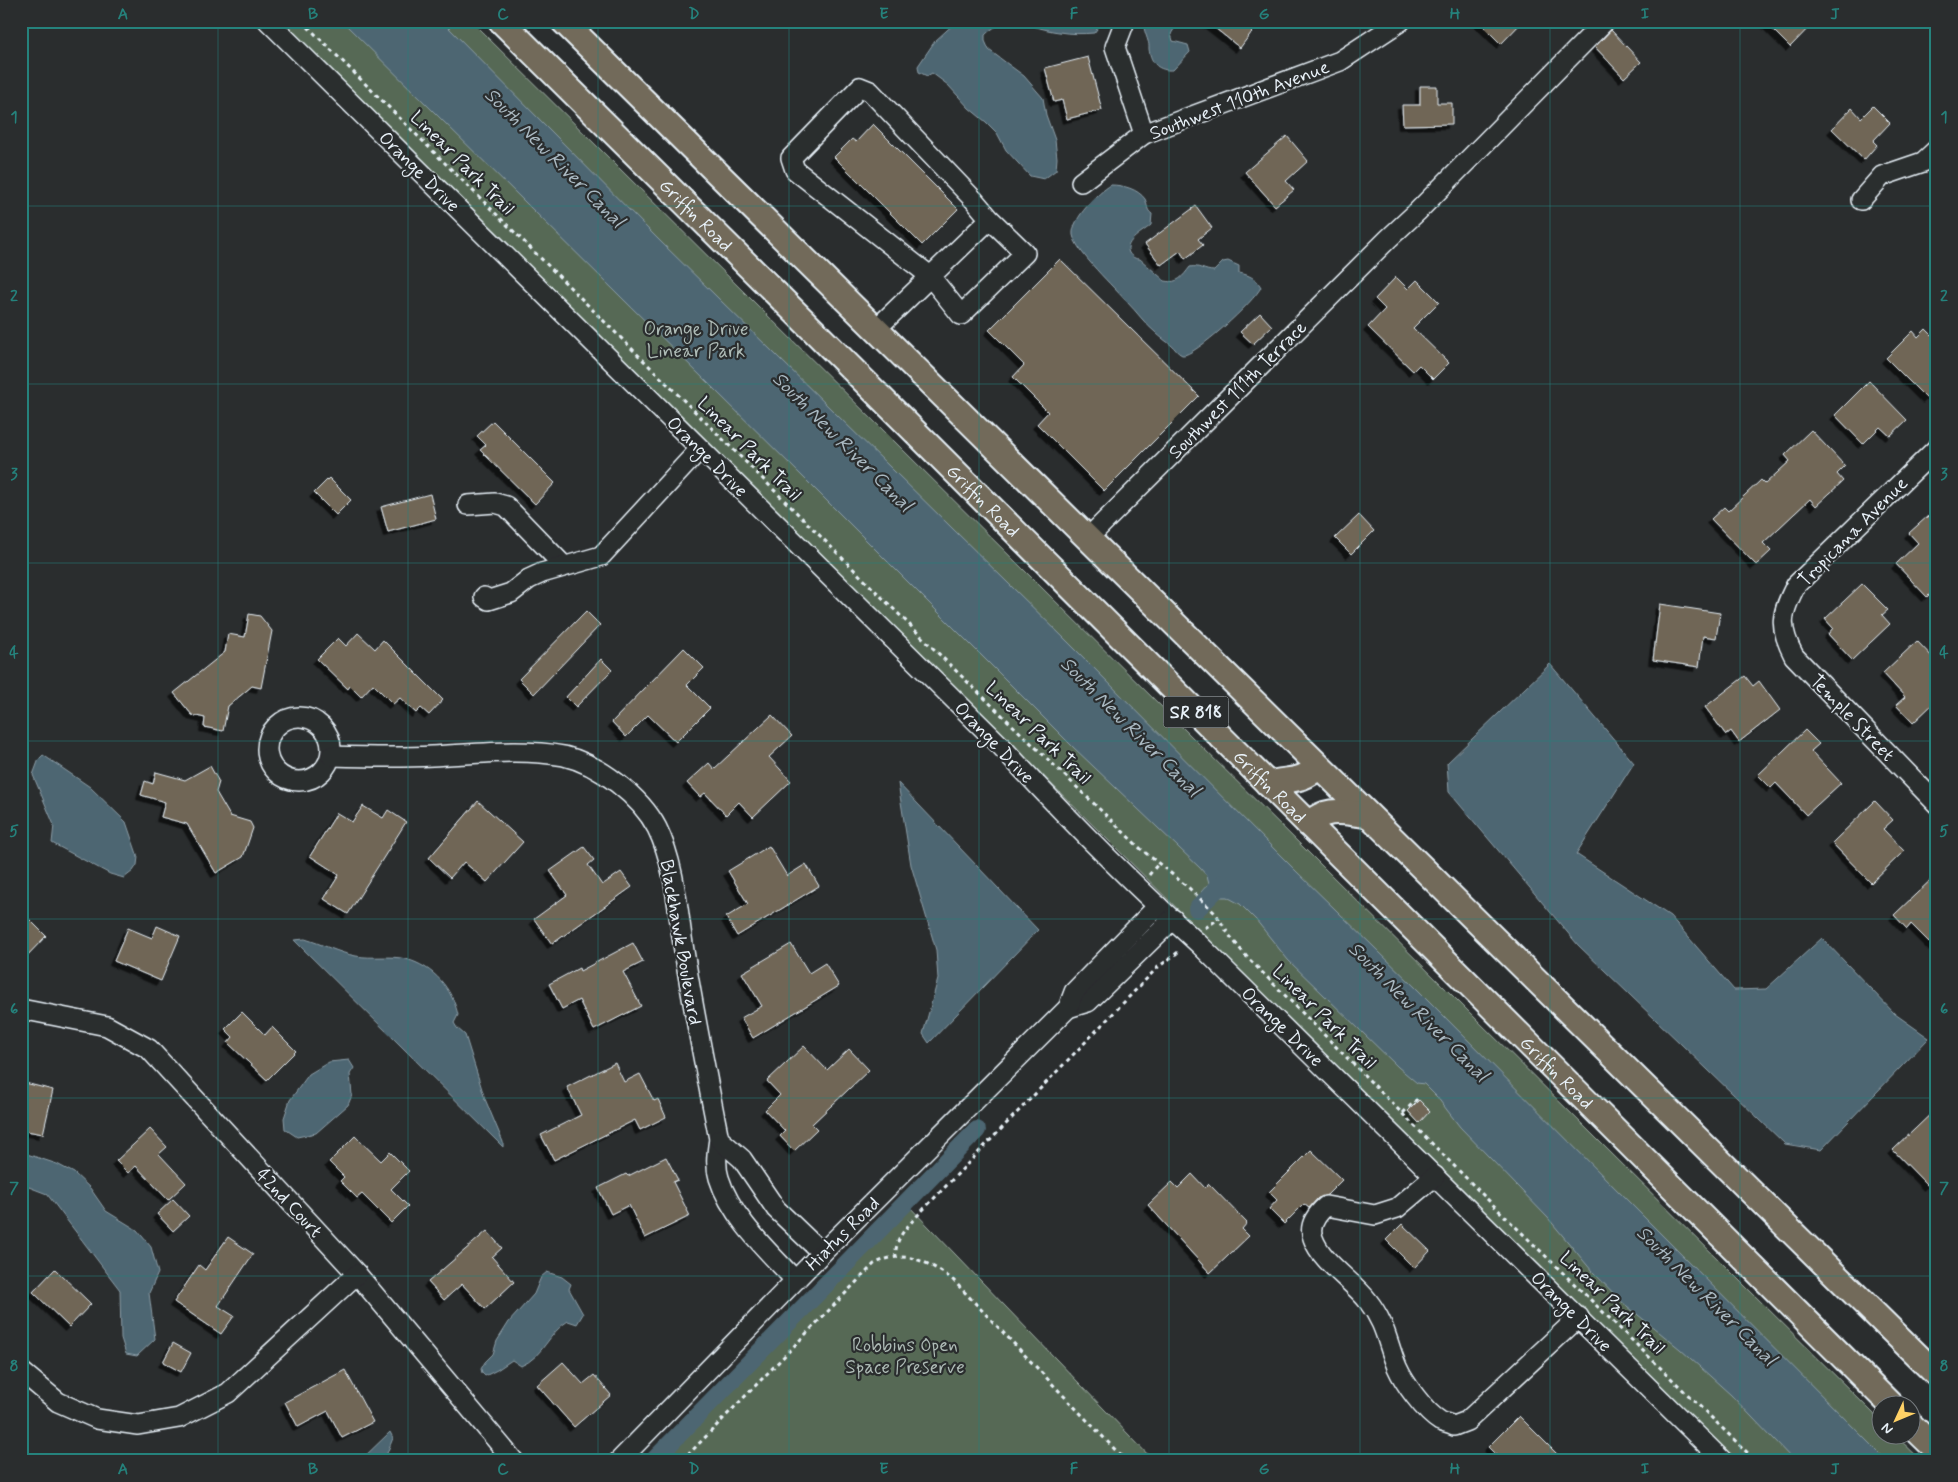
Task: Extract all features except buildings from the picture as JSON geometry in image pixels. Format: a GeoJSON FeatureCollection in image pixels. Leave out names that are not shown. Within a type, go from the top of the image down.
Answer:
{"type":"FeatureCollection","features":[{"type":"Feature","properties":{"kind":"main road","name":"Griffin Road"},"geometry":{"type":"LineString","coordinates":[[501,21],[1880,1394]]}},
{"type":"Feature","properties":{"kind":"main road","name":"SR 818"},"geometry":{"type":"LineString","coordinates":[[563,21],[1937,1375]]}},
{"type":"Feature","properties":{"kind":"main road"},"geometry":{"type":"LineString","coordinates":[[1268,784],[1279,780],[1298,780],[1318,767]]}},
{"type":"Feature","properties":{"kind":"main road"},"geometry":{"type":"LineString","coordinates":[[1308,824],[1318,815],[1326,812],[1368,815]]}},
{"type":"Feature","properties":{"kind":"main road"},"geometry":{"type":"LineString","coordinates":[[1920,1434],[1937,1450]]}},
{"type":"Feature","properties":{"kind":"street","name":"Orange Drive"},"geometry":{"type":"LineString","coordinates":[[268,21],[1001,746],[1046,795],[1158,906],[1724,1461]]}},
{"type":"Feature","properties":{"kind":"street"},"geometry":{"type":"LineString","coordinates":[[1125,21],[1115,47],[1144,134]]}},
{"type":"Feature","properties":{"kind":"street","name":"Southwest 110th Avenue"},"geometry":{"type":"LineString","coordinates":[[1081,182],[1144,134],[1340,61],[1401,21]]}},
{"type":"Feature","properties":{"kind":"street","name":"Southwest 111th Terrace"},"geometry":{"type":"LineString","coordinates":[[1087,539],[1388,238],[1417,212],[1605,21]]}},
{"type":"Feature","properties":{"kind":"street"},"geometry":{"type":"LineString","coordinates":[[860,87],[870,91],[969,194],[990,219],[1025,253],[961,315],[930,276],[795,170],[792,158],[860,87]]}},
{"type":"Feature","properties":{"kind":"street"},"geometry":{"type":"LineString","coordinates":[[1861,200],[1882,176],[1924,162],[1937,149]]}},
{"type":"Feature","properties":{"kind":"street"},"geometry":{"type":"LineString","coordinates":[[875,330],[990,219]]}},
{"type":"Feature","properties":{"kind":"street","name":"Tropicana Avenue"},"geometry":{"type":"LineString","coordinates":[[1783,622],[1786,603],[1796,584],[1937,448]]}},
{"type":"Feature","properties":{"kind":"street"},"geometry":{"type":"LineString","coordinates":[[484,597],[489,600],[511,593],[542,573],[602,556],[700,449]]}},
{"type":"Feature","properties":{"kind":"street"},"geometry":{"type":"LineString","coordinates":[[468,506],[495,502],[506,506],[564,566]]}},
{"type":"Feature","properties":{"kind":"street","name":"Temple Street"},"geometry":{"type":"LineString","coordinates":[[1783,622],[1785,638],[1794,656],[1937,804]]}},
{"type":"Feature","properties":{"kind":"street","name":"Blackhawk Boulevard"},"geometry":{"type":"LineString","coordinates":[[330,756],[400,758],[525,752],[564,756],[589,764],[613,780],[639,802],[657,828],[669,860],[691,993],[719,1139],[717,1160],[719,1178],[731,1203],[749,1232],[795,1280]]}},
{"type":"Feature","properties":{"kind":"street","name":"Hiatus Road"},"geometry":{"type":"LineString","coordinates":[[619,1461],[795,1280],[1068,1008],[1074,992],[1158,906]]}},
{"type":"Feature","properties":{"kind":"street","name":"Hiatus Road"},"geometry":{"type":"LineString","coordinates":[[1068,1008],[1088,1002],[1173,919]]}},
{"type":"Feature","properties":{"kind":"street","name":"42nd Court"},"geometry":{"type":"LineString","coordinates":[[21,1009],[107,1026],[149,1050],[357,1274],[514,1461]]}},
{"type":"Feature","properties":{"kind":"street"},"geometry":{"type":"LineString","coordinates":[[719,1139],[742,1159],[776,1209],[822,1253]]}},
{"type":"Feature","properties":{"kind":"street"},"geometry":{"type":"LineString","coordinates":[[1435,1176],[1397,1208],[1375,1215],[1326,1206],[1313,1218],[1312,1237],[1322,1253],[1362,1294],[1379,1317],[1397,1368],[1426,1408],[1440,1421],[1454,1426],[1467,1421],[1578,1317]]}},
{"type":"Feature","properties":{"kind":"street"},"geometry":{"type":"LineString","coordinates":[[21,1371],[58,1402],[97,1419],[138,1426],[179,1418],[228,1393],[357,1274]]}},
{"type":"Feature","properties":{"kind":"path","name":"Linear Park Trail"},"geometry":{"type":"LineString","coordinates":[[302,21],[950,665],[1142,850],[1189,888],[1216,914],[1229,935],[1246,956],[1484,1196],[1756,1461]]}},
{"type":"Feature","properties":{"kind":"path"},"geometry":{"type":"LineString","coordinates":[[1147,877],[1158,864]]}},
{"type":"Feature","properties":{"kind":"path"},"geometry":{"type":"LineString","coordinates":[[1200,931],[1220,918]]}},
{"type":"Feature","properties":{"kind":"path"},"geometry":{"type":"LineString","coordinates":[[896,1258],[895,1247],[903,1232],[918,1215],[1157,968],[1182,950]]}},
{"type":"Feature","properties":{"kind":"path"},"geometry":{"type":"LineString","coordinates":[[1403,1113],[1419,1097]]}},
{"type":"Feature","properties":{"kind":"path"},"geometry":{"type":"LineString","coordinates":[[682,1461],[874,1264],[883,1259],[914,1257],[934,1266],[953,1280],[1126,1461]]}},
{"type":"Feature","properties":{"kind":"green space","name":"Orange Drive Linear Park"},"geometry":{"type":"Polygon","coordinates":[[[281,21],[471,21],[1870,1410],[1870,1444],[1904,1444],[1922,1461],[1735,1461],[281,21]]]}},
{"type":"Feature","properties":{"kind":"green space","name":"Robbins Open Space Preserve"},"geometry":{"type":"Polygon","coordinates":[[[906,1203],[1154,1461],[655,1461],[906,1203]]]}},
{"type":"Feature","properties":{"kind":"water","name":"South New River Canal"},"geometry":{"type":"Polygon","coordinates":[[[342,21],[442,21],[658,239],[1068,642],[1296,871],[1417,989],[1887,1461],[1794,1461],[1731,1395],[1680,1349],[1622,1302],[1592,1271],[1548,1218],[1460,1127],[1437,1097],[1424,1084],[1417,1083],[1398,1067],[1288,960],[1256,920],[1240,904],[1227,897],[1218,897],[1212,904],[1201,892],[1209,883],[1207,876],[1200,868],[1073,747],[342,21]]]}},
{"type":"Feature","properties":{"kind":"water"},"geometry":{"type":"Polygon","coordinates":[[[957,21],[1094,22],[1097,29],[1094,33],[1063,33],[1020,23],[1011,23],[1002,24],[985,35],[985,41],[989,50],[1024,76],[1043,98],[1046,115],[1055,140],[1057,158],[1056,170],[1044,179],[1030,176],[1006,150],[997,133],[969,108],[948,85],[932,73],[927,76],[919,72],[918,66],[935,41],[957,21]]]}},
{"type":"Feature","properties":{"kind":"water"},"geometry":{"type":"Polygon","coordinates":[[[1144,21],[1179,21],[1171,34],[1173,41],[1188,45],[1190,52],[1173,70],[1156,66],[1150,54],[1144,21]]]}},
{"type":"Feature","properties":{"kind":"water"},"geometry":{"type":"Polygon","coordinates":[[[1111,185],[1130,188],[1145,199],[1148,209],[1152,214],[1151,225],[1132,240],[1128,249],[1129,253],[1140,259],[1165,281],[1177,280],[1190,267],[1214,271],[1223,262],[1228,261],[1239,266],[1239,273],[1252,277],[1261,287],[1248,304],[1224,327],[1188,353],[1180,354],[1159,336],[1097,270],[1076,242],[1073,235],[1076,221],[1093,200],[1111,185]]]}},
{"type":"Feature","properties":{"kind":"water"},"geometry":{"type":"Polygon","coordinates":[[[1550,664],[1634,763],[1576,854],[1670,916],[1734,990],[1766,989],[1822,938],[1895,1014],[1929,1038],[1821,1150],[1785,1144],[1578,945],[1449,792],[1447,763],[1550,664]]]}},
{"type":"Feature","properties":{"kind":"water"},"geometry":{"type":"Polygon","coordinates":[[[43,755],[90,787],[126,822],[138,857],[137,865],[133,871],[124,878],[110,874],[52,843],[54,825],[33,775],[39,759],[43,755]]]}},
{"type":"Feature","properties":{"kind":"water"},"geometry":{"type":"Polygon","coordinates":[[[898,783],[1038,930],[929,1043],[923,1034],[938,979],[936,950],[911,865],[898,783]]]}},
{"type":"Feature","properties":{"kind":"water"},"geometry":{"type":"Polygon","coordinates":[[[305,939],[356,956],[406,959],[425,967],[440,980],[455,1005],[458,1015],[454,1023],[465,1035],[485,1099],[503,1142],[503,1147],[294,940],[305,939]]]}},
{"type":"Feature","properties":{"kind":"water"},"geometry":{"type":"Polygon","coordinates":[[[349,1060],[354,1068],[350,1074],[352,1095],[348,1105],[316,1133],[297,1137],[285,1129],[284,1118],[290,1100],[309,1074],[329,1062],[349,1060]]]}},
{"type":"Feature","properties":{"kind":"water"},"geometry":{"type":"Polygon","coordinates":[[[21,1152],[57,1164],[74,1173],[90,1188],[106,1211],[137,1230],[151,1247],[158,1273],[149,1293],[155,1339],[137,1356],[126,1354],[121,1338],[120,1290],[47,1194],[21,1184],[21,1152]]]}},
{"type":"Feature","properties":{"kind":"water"},"geometry":{"type":"Polygon","coordinates":[[[547,1272],[562,1277],[571,1284],[569,1289],[583,1314],[577,1324],[568,1321],[561,1326],[541,1351],[529,1362],[521,1366],[512,1360],[485,1376],[481,1369],[493,1354],[497,1341],[509,1322],[534,1294],[541,1277],[547,1272]]]}},
{"type":"Feature","properties":{"kind":"water"},"geometry":{"type":"Polygon","coordinates":[[[390,1432],[393,1438],[384,1461],[360,1461],[390,1432]]]}},
{"type":"Feature","properties":{"kind":"waterway"},"geometry":{"type":"LineString","coordinates":[[1197,909],[1223,883]]}},
{"type":"Feature","properties":{"kind":"waterway"},"geometry":{"type":"LineString","coordinates":[[653,1461],[977,1130]]}}]}
